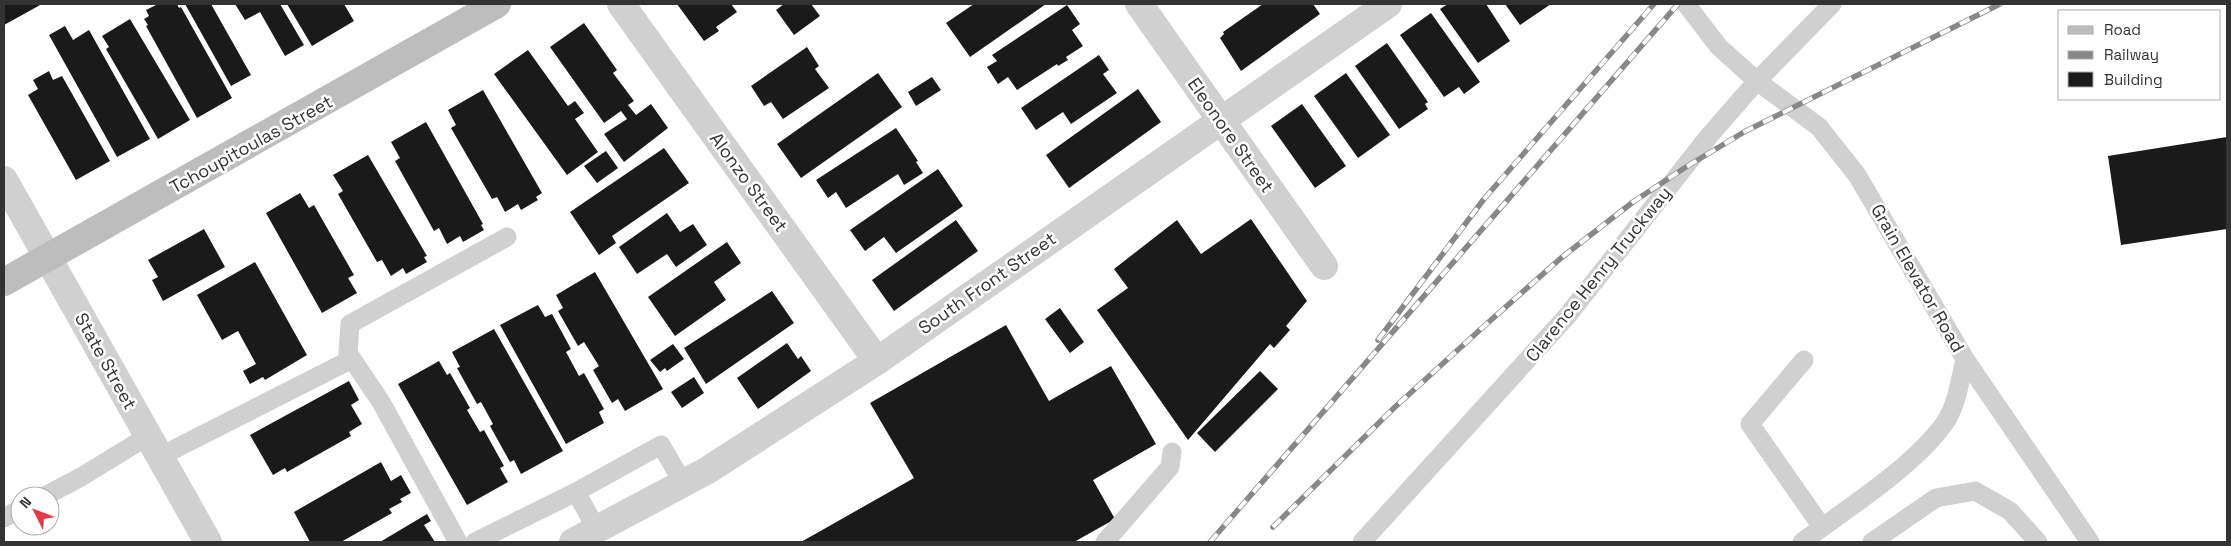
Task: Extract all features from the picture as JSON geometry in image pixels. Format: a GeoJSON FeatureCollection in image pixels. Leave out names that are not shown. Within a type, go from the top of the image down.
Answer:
{"type":"FeatureCollection","features":[{"type":"Feature","properties":{"kind":"street","name":"Tchoupitoulas Street"},"geometry":{"type":"LineString","coordinates":[[4,282],[497,4]]}},
{"type":"Feature","properties":{"kind":"street","name":"Alonzo Street"},"geometry":{"type":"LineString","coordinates":[[621,4],[877,361]]}},
{"type":"Feature","properties":{"kind":"street","name":"Eleonore Street"},"geometry":{"type":"LineString","coordinates":[[1139,4],[1324,266]]}},
{"type":"Feature","properties":{"kind":"street","name":"South Front Street"},"geometry":{"type":"LineString","coordinates":[[585,536],[708,470],[877,361],[1388,4]]}},
{"type":"Feature","properties":{"kind":"street","name":"State Street"},"geometry":{"type":"LineString","coordinates":[[4,180],[208,542]]}},
{"type":"Feature","properties":{"kind":"lane","name":"Grain Elevator Road"},"geometry":{"type":"LineString","coordinates":[[1686,4],[1719,47],[1758,81],[1819,127],[1857,175],[1964,359],[1957,398],[1945,423],[1915,456],[1802,542]]}},
{"type":"Feature","properties":{"kind":"lane","name":"Clarence Henry Truckway"},"geometry":{"type":"LineString","coordinates":[[1362,542],[1568,315],[1709,136],[1758,81],[1832,4]]}},
{"type":"Feature","properties":{"kind":"lane"},"geometry":{"type":"LineString","coordinates":[[458,542],[381,402],[348,353],[350,324],[507,237]]}},
{"type":"Feature","properties":{"kind":"lane"},"geometry":{"type":"LineString","coordinates":[[60,488],[81,477],[352,359]]}},
{"type":"Feature","properties":{"kind":"lane"},"geometry":{"type":"LineString","coordinates":[[1964,359],[2090,542]]}},
{"type":"Feature","properties":{"kind":"lane"},"geometry":{"type":"LineString","coordinates":[[1804,360],[1750,424],[1822,527]]}},
{"type":"Feature","properties":{"kind":"lane"},"geometry":{"type":"LineString","coordinates":[[483,540],[661,445],[683,483]]}},
{"type":"Feature","properties":{"kind":"lane"},"geometry":{"type":"LineString","coordinates":[[1105,542],[1170,466],[1172,452]]}},
{"type":"Feature","properties":{"kind":"lane"},"geometry":{"type":"LineString","coordinates":[[1872,542],[1936,498],[1975,490],[2010,510],[2038,542]]}},
{"type":"Feature","properties":{"kind":"lane"},"geometry":{"type":"LineString","coordinates":[[576,492],[585,536]]}},
{"type":"Feature","properties":{"kind":"building"},"geometry":{"type":"Polygon","coordinates":[[[4,4],[42,4],[4,25],[4,4]]]}},
{"type":"Feature","properties":{"kind":"building"},"geometry":{"type":"Polygon","coordinates":[[[158,4],[177,4],[179,8],[181,7],[232,98],[197,118],[146,26],[148,25],[144,19],[149,16],[146,10],[158,4]]]}},
{"type":"Feature","properties":{"kind":"building"},"geometry":{"type":"Polygon","coordinates":[[[185,4],[211,4],[251,75],[231,86],[185,4]]]}},
{"type":"Feature","properties":{"kind":"building"},"geometry":{"type":"Polygon","coordinates":[[[235,4],[280,4],[304,45],[285,56],[260,12],[245,20],[235,4]]]}},
{"type":"Feature","properties":{"kind":"building"},"geometry":{"type":"Polygon","coordinates":[[[287,4],[344,4],[354,21],[312,46],[287,4]]]}},
{"type":"Feature","properties":{"kind":"building"},"geometry":{"type":"Polygon","coordinates":[[[677,4],[731,4],[737,12],[716,27],[719,31],[704,41],[677,4]]]}},
{"type":"Feature","properties":{"kind":"building"},"geometry":{"type":"Polygon","coordinates":[[[784,4],[811,4],[820,16],[794,35],[776,10],[784,4]]]}},
{"type":"Feature","properties":{"kind":"building"},"geometry":{"type":"Polygon","coordinates":[[[974,4],[1046,4],[970,57],[946,23],[974,4]]]}},
{"type":"Feature","properties":{"kind":"building"},"geometry":{"type":"Polygon","coordinates":[[[1263,4],[1313,4],[1320,14],[1241,71],[1220,38],[1224,34],[1223,32],[1263,4]]]}},
{"type":"Feature","properties":{"kind":"building"},"geometry":{"type":"Polygon","coordinates":[[[1448,4],[1486,4],[1510,41],[1478,63],[1440,9],[1448,4]]]}},
{"type":"Feature","properties":{"kind":"building"},"geometry":{"type":"Polygon","coordinates":[[[1505,4],[1551,4],[1520,25],[1505,4]]]}},
{"type":"Feature","properties":{"kind":"building"},"geometry":{"type":"Polygon","coordinates":[[[1067,5],[1080,24],[1072,30],[1083,46],[1066,57],[1068,60],[1058,66],[1057,64],[1017,90],[1008,77],[998,84],[987,67],[997,61],[992,55],[1067,5]]]}},
{"type":"Feature","properties":{"kind":"building"},"geometry":{"type":"Polygon","coordinates":[[[1431,13],[1480,82],[1464,94],[1459,87],[1444,97],[1400,35],[1431,13]]]}},
{"type":"Feature","properties":{"kind":"building"},"geometry":{"type":"Polygon","coordinates":[[[130,19],[190,120],[158,139],[106,49],[109,47],[102,36],[130,19]]]}},
{"type":"Feature","properties":{"kind":"building"},"geometry":{"type":"Polygon","coordinates":[[[584,23],[617,70],[613,73],[634,101],[628,105],[636,115],[651,104],[668,128],[624,162],[604,134],[627,119],[621,111],[604,123],[550,47],[584,23]]]}},
{"type":"Feature","properties":{"kind":"building"},"geometry":{"type":"Polygon","coordinates":[[[65,26],[73,40],[89,30],[150,139],[117,157],[49,35],[65,26]]]}},
{"type":"Feature","properties":{"kind":"building"},"geometry":{"type":"Polygon","coordinates":[[[1387,43],[1428,102],[1425,104],[1428,109],[1399,129],[1355,66],[1387,43]]]}},
{"type":"Feature","properties":{"kind":"building"},"geometry":{"type":"Polygon","coordinates":[[[807,47],[819,66],[815,69],[829,88],[783,119],[771,102],[764,106],[751,86],[807,47]]]}},
{"type":"Feature","properties":{"kind":"building"},"geometry":{"type":"Polygon","coordinates":[[[528,50],[568,106],[575,101],[584,113],[575,119],[598,152],[567,175],[494,74],[528,50]]]}},
{"type":"Feature","properties":{"kind":"building"},"geometry":{"type":"Polygon","coordinates":[[[1099,55],[1109,70],[1103,74],[1117,93],[1071,124],[1063,112],[1036,130],[1021,108],[1099,55]]]}},
{"type":"Feature","properties":{"kind":"building"},"geometry":{"type":"Polygon","coordinates":[[[49,71],[53,80],[62,76],[110,161],[76,180],[28,95],[38,89],[33,80],[49,71]]]}},
{"type":"Feature","properties":{"kind":"building"},"geometry":{"type":"Polygon","coordinates":[[[878,73],[902,107],[801,178],[777,144],[878,73]]]}},
{"type":"Feature","properties":{"kind":"building"},"geometry":{"type":"Polygon","coordinates":[[[1346,73],[1390,135],[1358,158],[1314,96],[1346,73]]]}},
{"type":"Feature","properties":{"kind":"building"},"geometry":{"type":"Polygon","coordinates":[[[932,77],[941,90],[916,106],[908,92],[932,77]]]}},
{"type":"Feature","properties":{"kind":"building"},"geometry":{"type":"Polygon","coordinates":[[[1138,89],[1161,122],[1069,188],[1046,155],[1138,89]]]}},
{"type":"Feature","properties":{"kind":"building"},"geometry":{"type":"Polygon","coordinates":[[[483,90],[542,193],[536,197],[538,200],[521,210],[518,204],[505,212],[497,197],[492,199],[451,128],[456,125],[448,110],[483,90]]]}},
{"type":"Feature","properties":{"kind":"building"},"geometry":{"type":"Polygon","coordinates":[[[1302,104],[1346,166],[1315,188],[1271,126],[1302,104]]]}},
{"type":"Feature","properties":{"kind":"building"},"geometry":{"type":"Polygon","coordinates":[[[426,122],[483,224],[481,225],[484,230],[463,242],[460,236],[447,244],[439,228],[434,231],[395,161],[400,158],[391,142],[426,122]]]}},
{"type":"Feature","properties":{"kind":"building"},"geometry":{"type":"Polygon","coordinates":[[[896,128],[918,161],[916,162],[923,173],[904,185],[898,174],[846,208],[836,192],[828,198],[816,180],[896,128]]]}},
{"type":"Feature","properties":{"kind":"building"},"geometry":{"type":"Polygon","coordinates":[[[2227,137],[2227,229],[2121,245],[2108,156],[2227,137]]]}},
{"type":"Feature","properties":{"kind":"building"},"geometry":{"type":"Polygon","coordinates":[[[664,148],[689,183],[612,236],[616,243],[599,255],[570,212],[664,148]]]}},
{"type":"Feature","properties":{"kind":"building"},"geometry":{"type":"Polygon","coordinates":[[[606,151],[618,168],[597,183],[584,166],[606,151]]]}},
{"type":"Feature","properties":{"kind":"building"},"geometry":{"type":"Polygon","coordinates":[[[368,155],[427,256],[424,257],[427,262],[406,274],[403,268],[391,276],[382,260],[377,262],[338,194],[343,191],[333,175],[368,155]]]}},
{"type":"Feature","properties":{"kind":"building"},"geometry":{"type":"Polygon","coordinates":[[[938,169],[963,206],[896,253],[884,237],[865,251],[850,230],[938,169]]]}},
{"type":"Feature","properties":{"kind":"building"},"geometry":{"type":"Polygon","coordinates":[[[300,193],[309,208],[314,205],[354,275],[348,278],[357,293],[322,313],[266,213],[300,193]]]}},
{"type":"Feature","properties":{"kind":"building"},"geometry":{"type":"Polygon","coordinates":[[[667,213],[680,232],[693,224],[707,245],[676,267],[667,254],[637,274],[619,247],[667,213]]]}},
{"type":"Feature","properties":{"kind":"building"},"geometry":{"type":"Polygon","coordinates":[[[1251,219],[1307,301],[1286,326],[1290,330],[1274,348],[1270,344],[1188,440],[1097,310],[1128,288],[1114,269],[1177,220],[1201,254],[1251,219]]]}},
{"type":"Feature","properties":{"kind":"building"},"geometry":{"type":"Polygon","coordinates":[[[956,220],[978,251],[894,311],[872,280],[956,220]]]}},
{"type":"Feature","properties":{"kind":"building"},"geometry":{"type":"Polygon","coordinates":[[[204,229],[225,267],[163,301],[152,280],[158,277],[148,260],[204,229]]]}},
{"type":"Feature","properties":{"kind":"building"},"geometry":{"type":"Polygon","coordinates":[[[727,242],[741,263],[714,282],[726,300],[675,336],[648,297],[727,242]]]}},
{"type":"Feature","properties":{"kind":"building"},"geometry":{"type":"Polygon","coordinates":[[[255,262],[307,355],[265,380],[263,377],[250,384],[243,371],[256,364],[238,331],[222,340],[197,295],[255,262]]]}},
{"type":"Feature","properties":{"kind":"building"},"geometry":{"type":"Polygon","coordinates":[[[595,272],[663,389],[625,411],[618,399],[612,403],[593,370],[599,366],[584,342],[578,346],[558,311],[563,308],[556,295],[595,272]]]}},
{"type":"Feature","properties":{"kind":"building"},"geometry":{"type":"Polygon","coordinates":[[[772,291],[794,323],[706,384],[684,348],[772,291]]]}},
{"type":"Feature","properties":{"kind":"building"},"geometry":{"type":"Polygon","coordinates":[[[538,305],[545,317],[552,314],[571,349],[566,352],[579,376],[584,373],[604,409],[599,412],[604,423],[566,444],[500,325],[538,305]]]}},
{"type":"Feature","properties":{"kind":"building"},"geometry":{"type":"Polygon","coordinates":[[[1060,308],[1084,342],[1070,353],[1045,319],[1060,308]]]}},
{"type":"Feature","properties":{"kind":"building"},"geometry":{"type":"Polygon","coordinates":[[[1006,325],[1049,401],[1111,366],[1156,444],[1093,480],[1115,519],[1074,542],[801,542],[914,478],[870,403],[1006,325]]]}},
{"type":"Feature","properties":{"kind":"building"},"geometry":{"type":"Polygon","coordinates":[[[494,329],[563,451],[521,474],[514,460],[510,462],[490,426],[493,424],[481,402],[477,404],[457,368],[460,367],[452,352],[494,329]]]}},
{"type":"Feature","properties":{"kind":"building"},"geometry":{"type":"Polygon","coordinates":[[[787,343],[798,359],[801,356],[811,371],[758,409],[737,378],[787,343]]]}},
{"type":"Feature","properties":{"kind":"building"},"geometry":{"type":"Polygon","coordinates":[[[673,344],[684,359],[667,371],[665,368],[660,372],[650,360],[673,344]]]}},
{"type":"Feature","properties":{"kind":"building"},"geometry":{"type":"Polygon","coordinates":[[[439,361],[447,375],[450,373],[470,408],[467,410],[480,432],[484,430],[504,466],[500,468],[508,482],[467,505],[398,384],[439,361]]]}},
{"type":"Feature","properties":{"kind":"building"},"geometry":{"type":"Polygon","coordinates":[[[1260,371],[1278,389],[1215,452],[1197,433],[1260,371]]]}},
{"type":"Feature","properties":{"kind":"building"},"geometry":{"type":"Polygon","coordinates":[[[694,377],[704,393],[682,408],[671,392],[694,377]]]}},
{"type":"Feature","properties":{"kind":"building"},"geometry":{"type":"Polygon","coordinates":[[[349,381],[359,400],[351,405],[362,424],[349,432],[351,436],[287,472],[285,468],[273,475],[250,435],[349,381]]]}},
{"type":"Feature","properties":{"kind":"building"},"geometry":{"type":"Polygon","coordinates":[[[381,462],[391,481],[401,475],[411,493],[400,499],[402,502],[389,509],[392,513],[341,542],[310,542],[294,512],[381,462]]]}},
{"type":"Feature","properties":{"kind":"building"},"geometry":{"type":"Polygon","coordinates":[[[427,514],[431,521],[424,525],[435,542],[380,542],[427,514]]]}},
{"type":"Feature","properties":{"kind":"railway"},"geometry":{"type":"LineString","coordinates":[[1378,340],[1484,199],[1654,4]]}},
{"type":"Feature","properties":{"kind":"railway"},"geometry":{"type":"LineString","coordinates":[[1210,542],[1678,4]]}},
{"type":"Feature","properties":{"kind":"railway"},"geometry":{"type":"LineString","coordinates":[[1273,527],[1395,407],[1482,328],[1561,258],[1633,202],[1744,132],[2000,4]]}}]}
